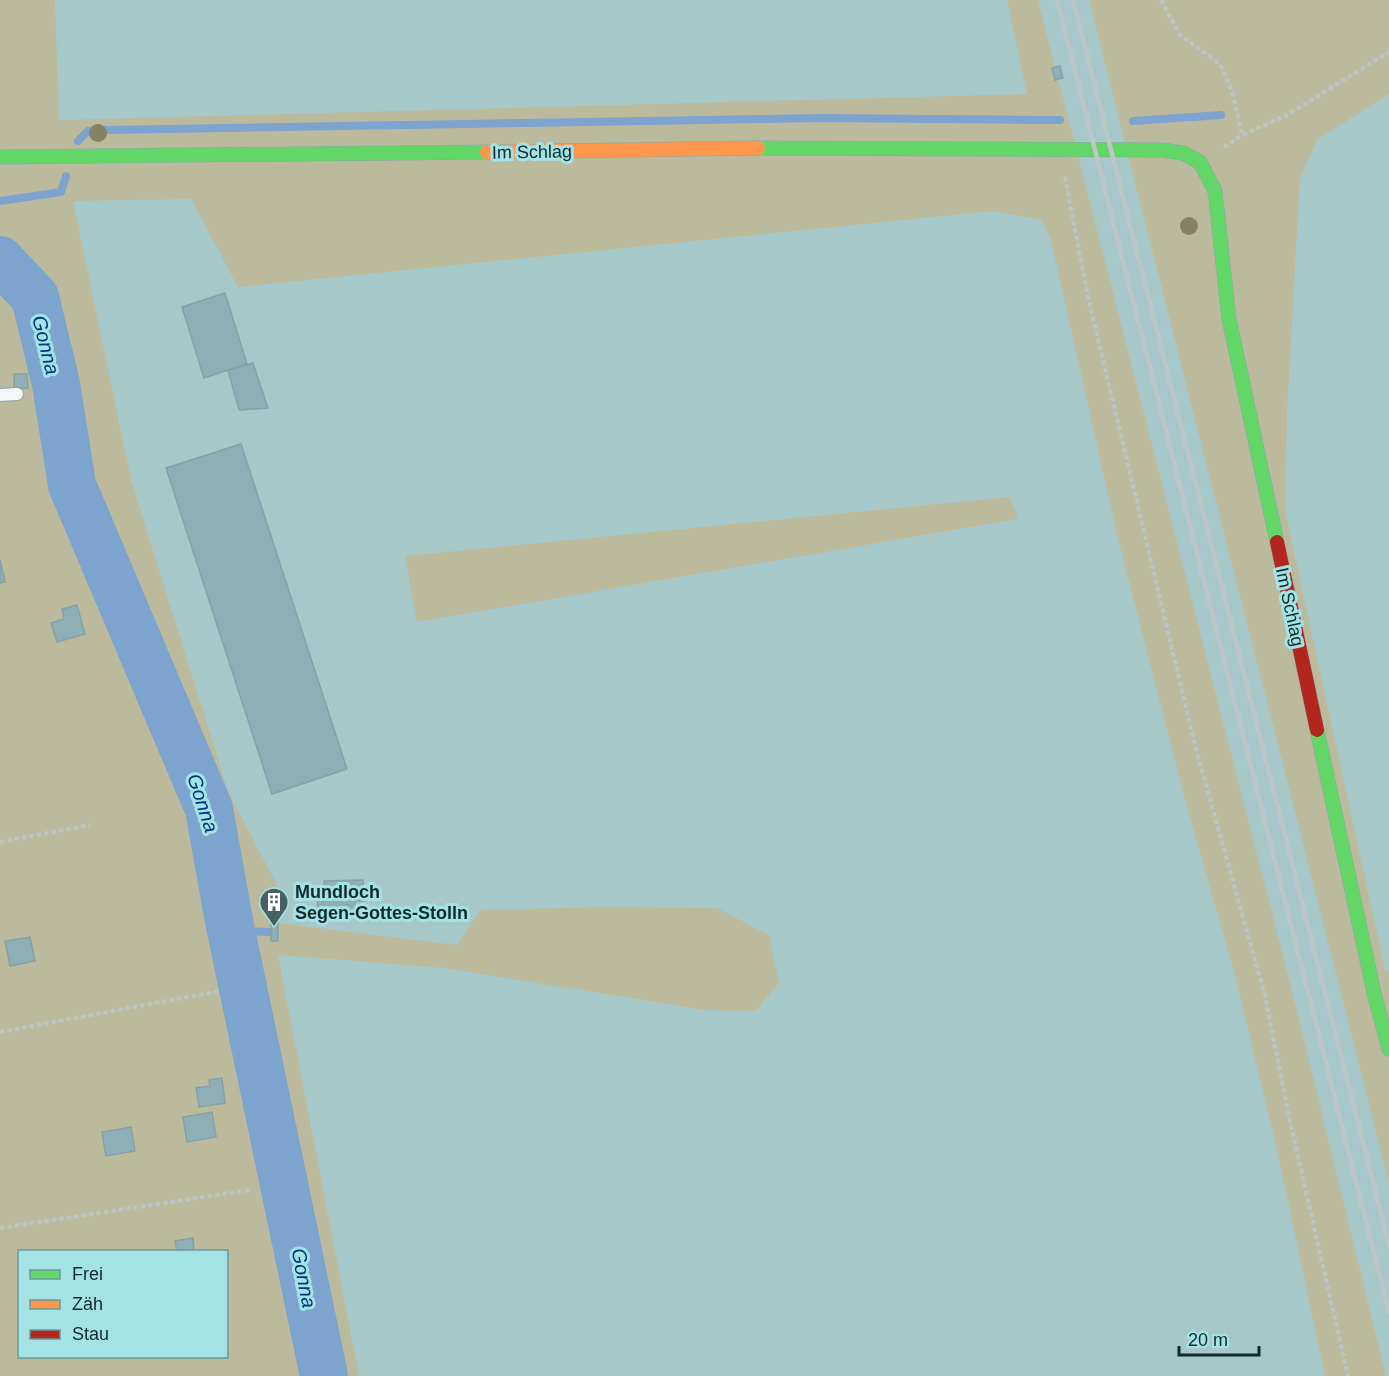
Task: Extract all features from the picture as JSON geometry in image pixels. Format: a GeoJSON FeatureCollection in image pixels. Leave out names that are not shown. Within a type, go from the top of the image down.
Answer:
{"type":"FeatureCollection","features":[{"type":"Feature","properties":{"kind":"street","name":"Im Schlag"},"geometry":{"type":"LineString","coordinates":[[0,157],[100,158],[824,147],[1178,151],[1191,156],[1202,165],[1212,180],[1216,196],[1229,319],[1375,997],[1389,1049]]}},
{"type":"Feature","properties":{"kind":"lane"},"geometry":{"type":"LineString","coordinates":[[0,395],[17,394]]}},
{"type":"Feature","properties":{"kind":"path"},"geometry":{"type":"LineString","coordinates":[[1161,0],[1180,35],[1215,60],[1223,69],[1232,91],[1242,135],[1287,115],[1389,52]]}},
{"type":"Feature","properties":{"kind":"path"},"geometry":{"type":"LineString","coordinates":[[1064,149],[1071,216],[1088,297],[1195,745],[1260,976],[1291,1126],[1348,1376]]}},
{"type":"Feature","properties":{"kind":"path"},"geometry":{"type":"LineString","coordinates":[[0,843],[90,825]]}},
{"type":"Feature","properties":{"kind":"path"},"geometry":{"type":"LineString","coordinates":[[0,1032],[220,991]]}},
{"type":"Feature","properties":{"kind":"path"},"geometry":{"type":"LineString","coordinates":[[0,1228],[249,1190]]}},
{"type":"Feature","properties":{"kind":"shaded area"},"geometry":{"type":"Polygon","coordinates":[[[0,0],[55,0],[59,120],[1027,94],[1007,0],[1038,0],[1291,987],[1386,1376],[1325,1376],[1277,1150],[1236,979],[1187,807],[1117,535],[1051,240],[1041,220],[993,211],[238,287],[191,199],[73,201],[131,480],[228,791],[285,900],[278,923],[457,945],[481,910],[605,907],[717,908],[769,935],[779,983],[755,1011],[704,1010],[444,968],[278,955],[359,1376],[0,1376],[0,0]]]}},
{"type":"Feature","properties":{"kind":"shaded area"},"geometry":{"type":"Polygon","coordinates":[[[1089,0],[1389,0],[1389,94],[1317,140],[1300,179],[1287,414],[1285,511],[1385,970],[1389,971],[1389,1184],[1314,888],[1089,0]]]}},
{"type":"Feature","properties":{"kind":"shaded area"},"geometry":{"type":"Polygon","coordinates":[[[1010,497],[1018,519],[417,622],[405,556],[1010,497]]]}},
{"type":"Feature","properties":{"kind":"building"},"geometry":{"type":"Polygon","coordinates":[[[1060,66],[1063,78],[1055,80],[1052,68],[1060,66]]]}},
{"type":"Feature","properties":{"kind":"building"},"geometry":{"type":"Polygon","coordinates":[[[225,293],[247,364],[204,378],[182,307],[225,293]]]}},
{"type":"Feature","properties":{"kind":"building"},"geometry":{"type":"Polygon","coordinates":[[[253,363],[268,408],[239,410],[228,370],[253,363]]]}},
{"type":"Feature","properties":{"kind":"building"},"geometry":{"type":"Polygon","coordinates":[[[14,374],[27,374],[28,388],[14,389],[14,374]]]}},
{"type":"Feature","properties":{"kind":"building"},"geometry":{"type":"Polygon","coordinates":[[[241,444],[347,769],[272,794],[166,468],[241,444]]]}},
{"type":"Feature","properties":{"kind":"building"},"geometry":{"type":"Polygon","coordinates":[[[0,560],[5,582],[0,583],[0,560]]]}},
{"type":"Feature","properties":{"kind":"building"},"geometry":{"type":"Polygon","coordinates":[[[77,605],[85,634],[57,642],[51,623],[64,619],[62,609],[77,605]]]}},
{"type":"Feature","properties":{"kind":"building"},"geometry":{"type":"Polygon","coordinates":[[[363,880],[364,901],[355,901],[355,910],[348,910],[346,916],[318,917],[317,892],[325,892],[324,881],[363,880]]]}},
{"type":"Feature","properties":{"kind":"building","name":"Mundloch Segen-Gottes-Stolln"},"geometry":{"type":"Polygon","coordinates":[[[271,922],[278,923],[278,941],[271,941],[271,922]]]}},
{"type":"Feature","properties":{"kind":"building"},"geometry":{"type":"Polygon","coordinates":[[[30,937],[35,961],[10,966],[5,941],[30,937]]]}},
{"type":"Feature","properties":{"kind":"building"},"geometry":{"type":"Polygon","coordinates":[[[222,1078],[225,1103],[199,1107],[196,1088],[210,1086],[209,1080],[222,1078]]]}},
{"type":"Feature","properties":{"kind":"building"},"geometry":{"type":"Polygon","coordinates":[[[212,1112],[216,1137],[187,1142],[183,1117],[212,1112]]]}},
{"type":"Feature","properties":{"kind":"building"},"geometry":{"type":"Polygon","coordinates":[[[131,1127],[135,1151],[106,1156],[102,1132],[131,1127]]]}},
{"type":"Feature","properties":{"kind":"building"},"geometry":{"type":"Polygon","coordinates":[[[193,1238],[194,1250],[177,1250],[175,1241],[193,1238]]]}},
{"type":"Feature","properties":{"kind":"waterway"},"geometry":{"type":"LineString","coordinates":[[1133,121],[1221,115]]}},
{"type":"Feature","properties":{"kind":"waterway"},"geometry":{"type":"LineString","coordinates":[[78,141],[88,131],[106,130],[823,118],[1060,120]]}},
{"type":"Feature","properties":{"kind":"waterway"},"geometry":{"type":"LineString","coordinates":[[0,201],[61,192],[66,176]]}},
{"type":"Feature","properties":{"kind":"waterway","name":"Gonna"},"geometry":{"type":"LineString","coordinates":[[0,260],[35,297],[56,384],[72,485],[209,809],[229,921],[324,1376]]}},
{"type":"Feature","properties":{"kind":"waterway"},"geometry":{"type":"LineString","coordinates":[[231,931],[271,932]]}},
{"type":"Feature","properties":{"kind":"railway"},"geometry":{"type":"LineString","coordinates":[[1057,0],[1389,1312]]}},
{"type":"Feature","properties":{"kind":"railway"},"geometry":{"type":"LineString","coordinates":[[1073,0],[1389,1245]]}},
{"type":"Feature","properties":{"kind":"traffic: fast"},"geometry":{"type":"LineString","coordinates":[[758,148],[1162,150],[1183,153],[1200,162],[1215,191],[1229,319],[1277,542]]}},
{"type":"Feature","properties":{"kind":"traffic: fast"},"geometry":{"type":"LineString","coordinates":[[0,157],[487,152]]}},
{"type":"Feature","properties":{"kind":"traffic: fast"},"geometry":{"type":"LineString","coordinates":[[1317,730],[1375,997],[1389,1049]]}},
{"type":"Feature","properties":{"kind":"traffic: slow"},"geometry":{"type":"LineString","coordinates":[[487,152],[758,148]]}},
{"type":"Feature","properties":{"kind":"traffic: jam"},"geometry":{"type":"LineString","coordinates":[[1277,542],[1317,730]]}},
{"type":"Feature","properties":{"kind":"place","name":"Mundloch Segen-Gottes-Stolln"},"geometry":{"type":"Point","coordinates":[274,928]}}]}
